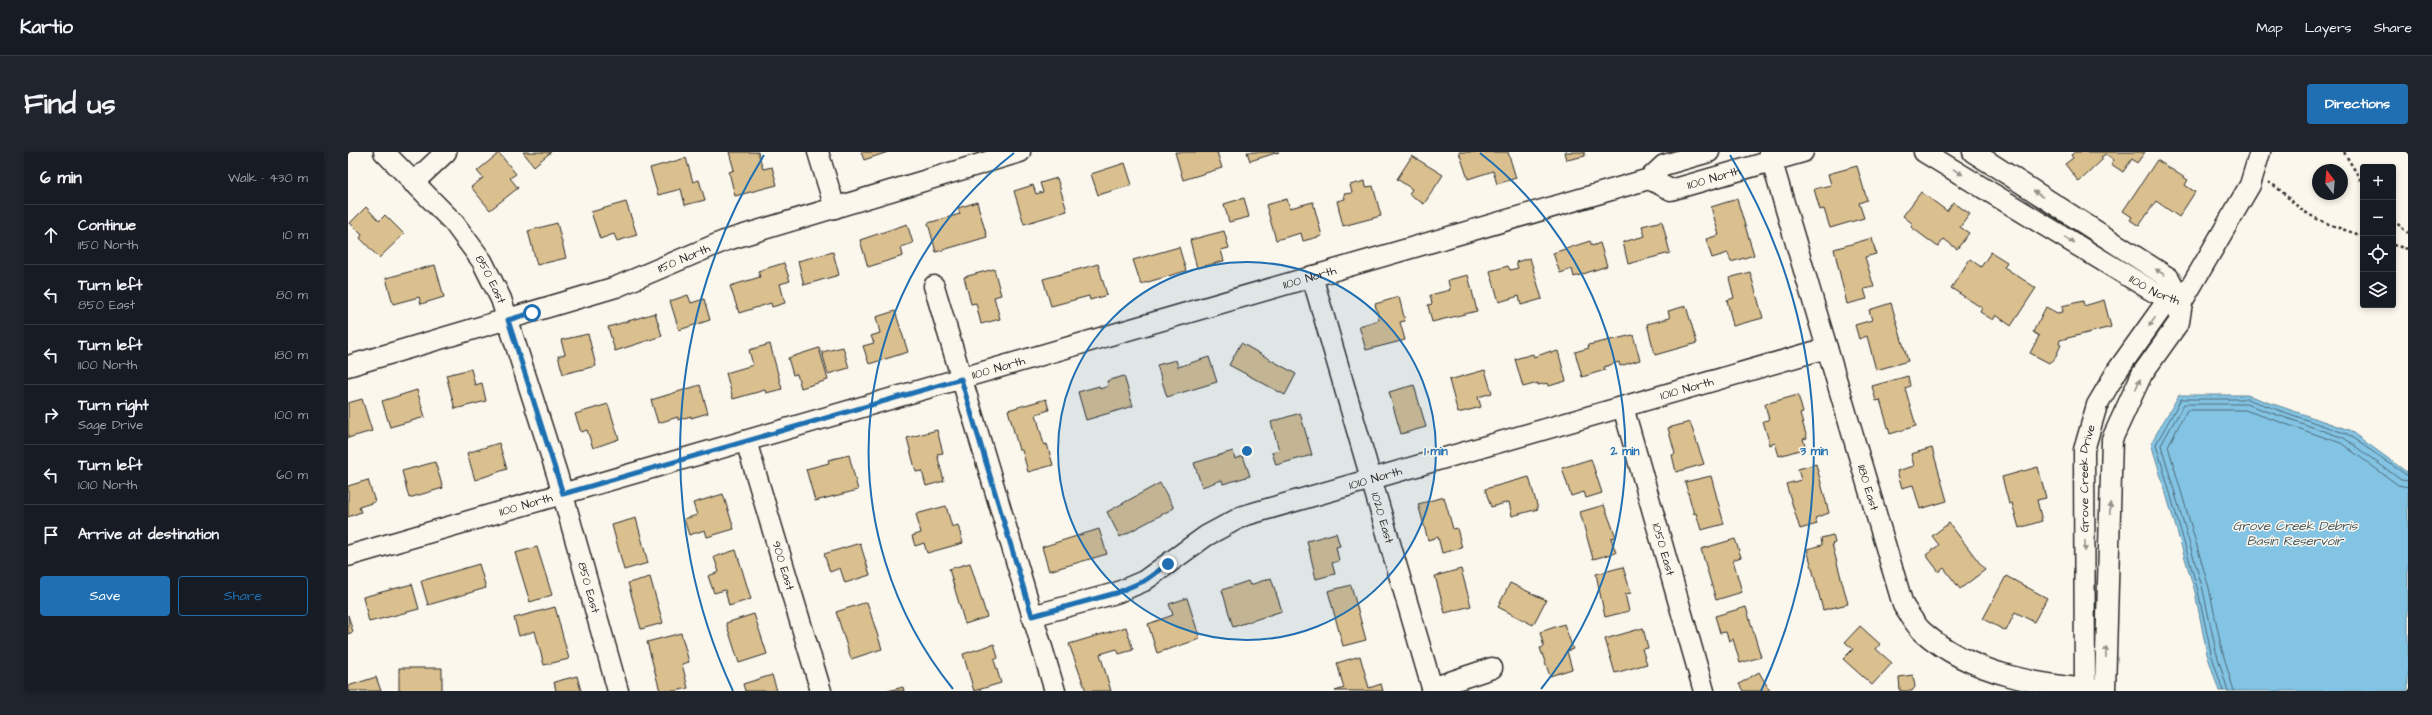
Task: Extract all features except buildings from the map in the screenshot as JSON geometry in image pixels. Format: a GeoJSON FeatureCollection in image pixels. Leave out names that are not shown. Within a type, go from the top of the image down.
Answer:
{"type":"FeatureCollection","features":[{"type":"Feature","properties":{"kind":"street","name":"850 East"},"geometry":{"type":"LineString","coordinates":[[384,152],[454,223],[482,261],[502,299],[563,494],[618,691]]}},
{"type":"Feature","properties":{"kind":"street"},"geometry":{"type":"LineString","coordinates":[[413,183],[446,152]]}},
{"type":"Feature","properties":{"kind":"street"},"geometry":{"type":"LineString","coordinates":[[818,152],[835,208]]}},
{"type":"Feature","properties":{"kind":"street","name":"1150 North"},"geometry":{"type":"LineString","coordinates":[[348,366],[616,287],[724,241],[1020,152]]}},
{"type":"Feature","properties":{"kind":"street","name":"1100 North"},"geometry":{"type":"LineString","coordinates":[[348,556],[1649,179],[1664,165],[1709,152]]}},
{"type":"Feature","properties":{"kind":"street","name":"1100 North"},"geometry":{"type":"LineString","coordinates":[[1649,179],[1671,190],[1770,157],[1802,152]]}},
{"type":"Feature","properties":{"kind":"street","name":"1100 North"},"geometry":{"type":"LineString","coordinates":[[1924,152],[2154,292],[2182,302]]}},
{"type":"Feature","properties":{"kind":"street","name":"1100 North"},"geometry":{"type":"LineString","coordinates":[[1973,152],[2169,278],[2182,302]]}},
{"type":"Feature","properties":{"kind":"street","name":"Grove Creek Drive"},"geometry":{"type":"LineString","coordinates":[[2105,691],[2112,439],[2142,374],[2179,322],[2182,302],[2252,180],[2260,152]]}},
{"type":"Feature","properties":{"kind":"street","name":"1180 East"},"geometry":{"type":"LineString","coordinates":[[1770,157],[1903,605],[1922,632],[1975,664],[2003,674],[2057,686],[2105,691]]}},
{"type":"Feature","properties":{"kind":"street","name":"1020 East"},"geometry":{"type":"LineString","coordinates":[[1312,276],[1370,480],[1432,689]]}},
{"type":"Feature","properties":{"kind":"street"},"geometry":{"type":"LineString","coordinates":[[934,286],[1055,691]]}},
{"type":"Feature","properties":{"kind":"street","name":"Grove Creek Drive"},"geometry":{"type":"LineString","coordinates":[[2085,690],[2084,450],[2097,405],[2117,371],[2162,308],[2182,302]]}},
{"type":"Feature","properties":{"kind":"street","name":"1010 North"},"geometry":{"type":"LineString","coordinates":[[1032,616],[1116,593],[1144,581],[1206,536],[1243,516],[1827,348]]}},
{"type":"Feature","properties":{"kind":"street","name":"1050 East"},"geometry":{"type":"LineString","coordinates":[[1623,407],[1704,691]]}},
{"type":"Feature","properties":{"kind":"street","name":"900 East"},"geometry":{"type":"LineString","coordinates":[[746,441],[821,691]]}},
{"type":"Feature","properties":{"kind":"street"},"geometry":{"type":"LineString","coordinates":[[1432,689],[1492,668]]}},
{"type":"Feature","properties":{"kind":"path"},"geometry":{"type":"LineString","coordinates":[[2344,152],[2360,179]]}},
{"type":"Feature","properties":{"kind":"path"},"geometry":{"type":"LineString","coordinates":[[2252,180],[2276,186],[2301,209],[2319,220],[2360,235]]}},
{"type":"Feature","properties":{"kind":"path"},"geometry":{"type":"LineString","coordinates":[[2396,223],[2408,233]]}},
{"type":"Feature","properties":{"kind":"path"},"geometry":{"type":"LineString","coordinates":[[2396,246],[2408,249]]}},
{"type":"Feature","properties":{"kind":"water","name":"Grove Creek Debris Basin Reservoir"},"geometry":{"type":"Polygon","coordinates":[[[2179,395],[2247,395],[2349,430],[2408,473],[2408,691],[2219,691],[2207,654],[2195,592],[2151,443],[2179,395]]]}},
{"type":"Feature","properties":{"kind":"route"},"geometry":{"type":"LineString","coordinates":[[532,313],[508,320],[563,494],[961,379],[1032,616],[1116,593],[1144,581],[1168,564]]}}]}
